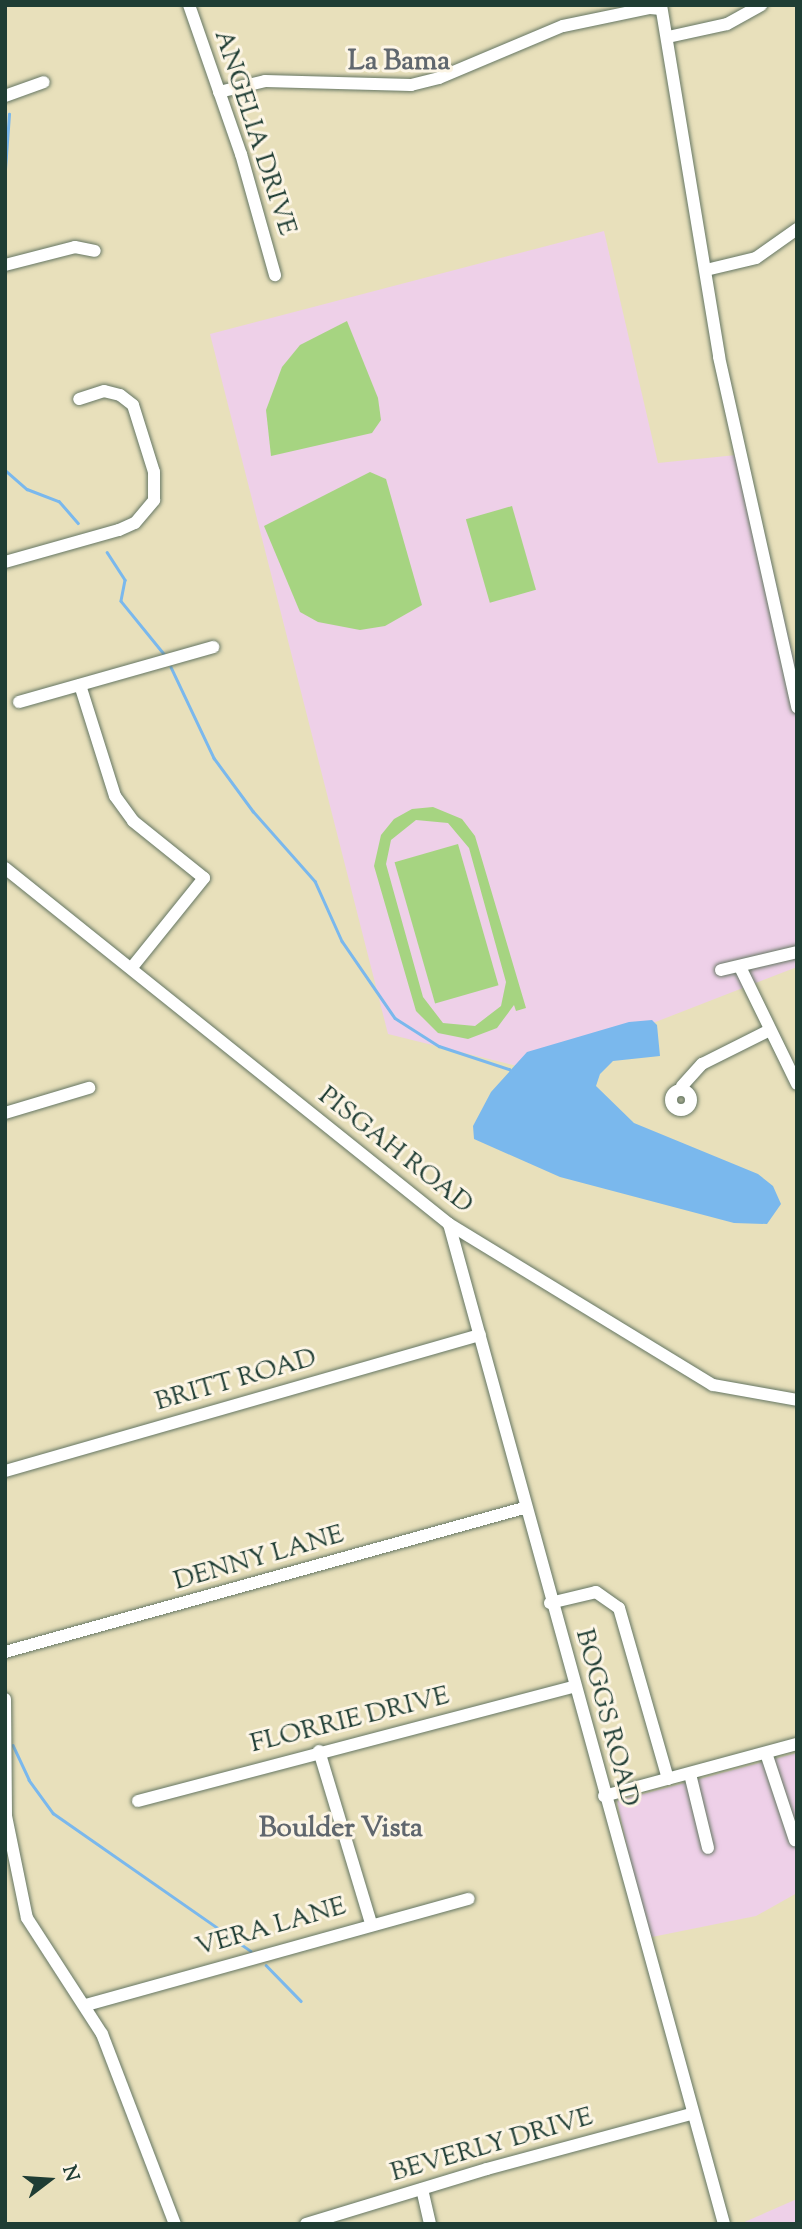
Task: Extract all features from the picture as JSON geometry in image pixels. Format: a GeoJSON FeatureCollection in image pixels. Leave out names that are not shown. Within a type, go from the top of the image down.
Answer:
{"type":"FeatureCollection","features":[{"type":"Feature","properties":{"kind":"street","name":"ANGELIA DRIVE"},"geometry":{"type":"LineString","coordinates":[[189,5],[219,92],[275,275]]}},
{"type":"Feature","properties":{"kind":"street"},"geometry":{"type":"LineString","coordinates":[[668,37],[727,24],[761,5]]}},
{"type":"Feature","properties":{"kind":"street"},"geometry":{"type":"LineString","coordinates":[[219,92],[265,81],[411,85],[439,78],[563,26],[661,7],[719,357],[797,707]]}},
{"type":"Feature","properties":{"kind":"street"},"geometry":{"type":"LineString","coordinates":[[5,96],[44,82]]}},
{"type":"Feature","properties":{"kind":"street"},"geometry":{"type":"LineString","coordinates":[[706,270],[756,258],[797,229]]}},
{"type":"Feature","properties":{"kind":"street"},"geometry":{"type":"LineString","coordinates":[[5,265],[75,247],[95,251]]}},
{"type":"Feature","properties":{"kind":"street"},"geometry":{"type":"LineString","coordinates":[[5,562],[119,530],[135,523],[154,500],[154,472],[133,405],[120,395],[104,391],[79,399]]}},
{"type":"Feature","properties":{"kind":"street"},"geometry":{"type":"LineString","coordinates":[[19,702],[213,647]]}},
{"type":"Feature","properties":{"kind":"street"},"geometry":{"type":"LineString","coordinates":[[80,685],[114,796],[133,821],[204,878],[133,966]]}},
{"type":"Feature","properties":{"kind":"street","name":"PISGAH ROAD"},"geometry":{"type":"LineString","coordinates":[[5,868],[133,966],[363,1159],[449,1224],[713,1385],[797,1400]]}},
{"type":"Feature","properties":{"kind":"street"},"geometry":{"type":"LineString","coordinates":[[721,970],[797,952]]}},
{"type":"Feature","properties":{"kind":"street"},"geometry":{"type":"LineString","coordinates":[[740,967],[768,1031],[797,1084]]}},
{"type":"Feature","properties":{"kind":"street"},"geometry":{"type":"LineString","coordinates":[[682,1086],[702,1064],[768,1031]]}},
{"type":"Feature","properties":{"kind":"street"},"geometry":{"type":"LineString","coordinates":[[5,1113],[89,1087]]}},
{"type":"Feature","properties":{"kind":"street","name":"BOGGS ROAD"},"geometry":{"type":"LineString","coordinates":[[449,1224],[550,1603],[691,2115],[724,2224]]}},
{"type":"Feature","properties":{"kind":"street","name":"BRITT ROAD"},"geometry":{"type":"LineString","coordinates":[[5,1471],[480,1335]]}},
{"type":"Feature","properties":{"kind":"street","name":"DENNY LANE"},"geometry":{"type":"LineString","coordinates":[[5,1652],[524,1508]]}},
{"type":"Feature","properties":{"kind":"street"},"geometry":{"type":"LineString","coordinates":[[550,1603],[596,1592],[619,1608],[668,1779]]}},
{"type":"Feature","properties":{"kind":"street","name":"FLORRIE DRIVE"},"geometry":{"type":"LineString","coordinates":[[138,1801],[319,1751],[574,1687]]}},
{"type":"Feature","properties":{"kind":"street"},"geometry":{"type":"LineString","coordinates":[[5,1699],[6,1815],[16,1881],[34,1932],[86,2004],[152,2156],[175,2224]]}},
{"type":"Feature","properties":{"kind":"street"},"geometry":{"type":"LineString","coordinates":[[604,1797],[797,1744]]}},
{"type":"Feature","properties":{"kind":"street"},"geometry":{"type":"LineString","coordinates":[[319,1751],[371,1923]]}},
{"type":"Feature","properties":{"kind":"street"},"geometry":{"type":"LineString","coordinates":[[766,1753],[794,1840]]}},
{"type":"Feature","properties":{"kind":"street"},"geometry":{"type":"LineString","coordinates":[[690,1774],[708,1848]]}},
{"type":"Feature","properties":{"kind":"street","name":"VERA LANE"},"geometry":{"type":"LineString","coordinates":[[86,2004],[371,1923],[469,1899]]}},
{"type":"Feature","properties":{"kind":"street","name":"BEVERLY DRIVE"},"geometry":{"type":"LineString","coordinates":[[306,2224],[691,2115]]}},
{"type":"Feature","properties":{"kind":"street"},"geometry":{"type":"LineString","coordinates":[[422,2189],[430,2224]]}},
{"type":"Feature","properties":{"kind":"shaded area"},"geometry":{"type":"Polygon","coordinates":[[[604,231],[658,463],[746,454],[797,672],[797,967],[568,1056],[517,1066],[388,1034],[210,334],[604,231]]]}},
{"type":"Feature","properties":{"kind":"shaded area"},"geometry":{"type":"Polygon","coordinates":[[[797,1753],[797,1893],[756,1916],[647,1938],[617,1801],[797,1753]]]}},
{"type":"Feature","properties":{"kind":"shaded area"},"geometry":{"type":"Polygon","coordinates":[[[797,2199],[797,2224],[740,2224],[797,2199]]]}},
{"type":"Feature","properties":{"kind":"green space"},"geometry":{"type":"Polygon","coordinates":[[[347,321],[378,398],[381,420],[372,433],[271,456],[266,410],[282,367],[300,345],[347,321]]]}},
{"type":"Feature","properties":{"kind":"green space"},"geometry":{"type":"Polygon","coordinates":[[[370,472],[386,479],[422,605],[385,626],[360,630],[318,622],[300,612],[264,526],[370,472]]]}},
{"type":"Feature","properties":{"kind":"green space"},"geometry":{"type":"Polygon","coordinates":[[[512,506],[536,590],[490,603],[466,519],[512,506]]]}},
{"type":"Feature","properties":{"kind":"green space"},"geometry":{"type":"Polygon","coordinates":[[[433,807],[462,819],[475,836],[526,1008],[516,1011],[514,1005],[497,1028],[468,1039],[438,1033],[416,1011],[374,866],[381,835],[394,819],[412,809],[433,807]],[[416,820],[391,840],[386,864],[423,997],[443,1023],[475,1026],[501,1006],[506,982],[469,848],[448,823],[416,820]]]}},
{"type":"Feature","properties":{"kind":"green space"},"geometry":{"type":"Polygon","coordinates":[[[458,844],[499,985],[435,1003],[395,862],[458,844]]]}},
{"type":"Feature","properties":{"kind":"water"},"geometry":{"type":"Polygon","coordinates":[[[652,1020],[657,1025],[660,1056],[613,1061],[600,1074],[596,1086],[634,1123],[758,1174],[773,1186],[781,1204],[767,1224],[734,1223],[560,1177],[474,1139],[473,1126],[491,1092],[527,1052],[629,1022],[652,1020]]]}},
{"type":"Feature","properties":{"kind":"waterway"},"geometry":{"type":"LineString","coordinates":[[5,169],[9,114]]}},
{"type":"Feature","properties":{"kind":"waterway"},"geometry":{"type":"LineString","coordinates":[[5,470],[27,489],[59,501],[78,523]]}},
{"type":"Feature","properties":{"kind":"waterway"},"geometry":{"type":"LineString","coordinates":[[107,552],[125,580],[121,601],[164,654]]}},
{"type":"Feature","properties":{"kind":"waterway"},"geometry":{"type":"LineString","coordinates":[[171,667],[214,758],[253,811],[315,881],[342,941],[395,1018],[439,1046],[509,1069]]}},
{"type":"Feature","properties":{"kind":"waterway"},"geometry":{"type":"LineString","coordinates":[[13,1745],[29,1780],[53,1813],[251,1951]]}},
{"type":"Feature","properties":{"kind":"waterway"},"geometry":{"type":"LineString","coordinates":[[266,1965],[301,2001]]}},
{"type":"Feature","properties":{"kind":"district","name":"La Bama"},"geometry":{"type":"Point","coordinates":[399,62]}},
{"type":"Feature","properties":{"kind":"district","name":"Boulder Vista"},"geometry":{"type":"Point","coordinates":[341,1829]}}]}
